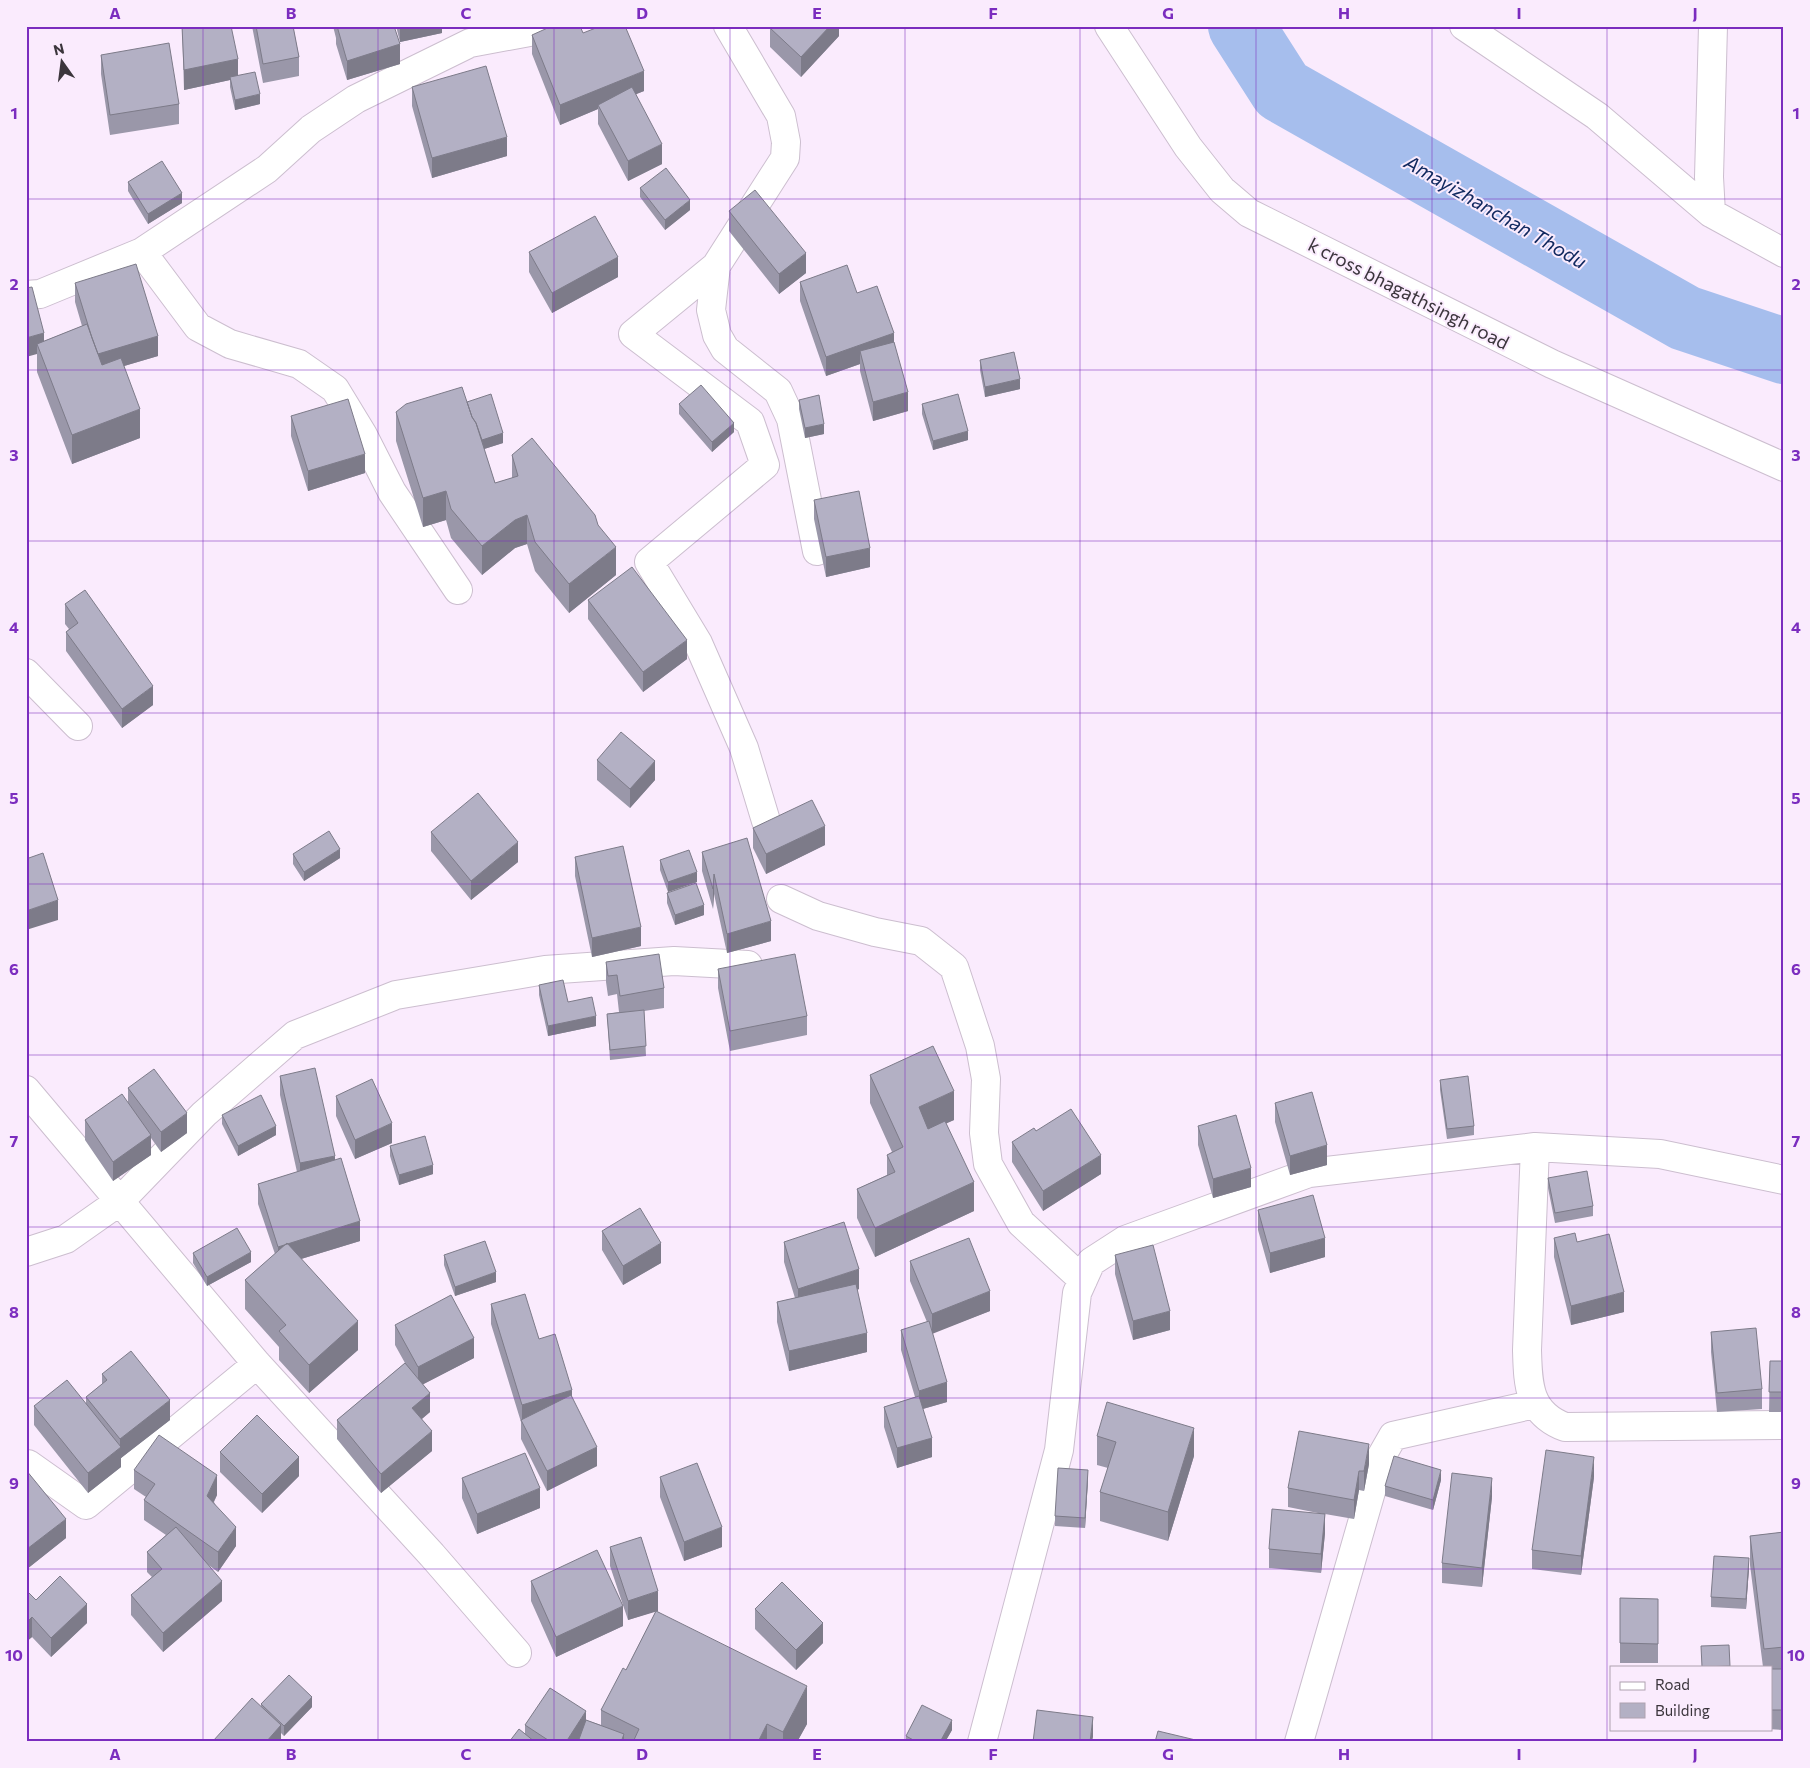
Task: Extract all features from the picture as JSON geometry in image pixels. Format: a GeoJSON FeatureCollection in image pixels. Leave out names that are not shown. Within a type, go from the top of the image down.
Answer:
{"type":"FeatureCollection","features":[{"type":"Feature","properties":{"kind":"street"},"geometry":{"type":"LineString","coordinates":[[26,295],[40,294],[142,252],[267,169],[311,129],[356,99],[470,43],[562,26]]}},
{"type":"Feature","properties":{"kind":"street"},"geometry":{"type":"LineString","coordinates":[[728,26],[781,116],[786,142],[785,158],[716,266],[632,334],[750,422],[765,465],[649,562],[698,643],[744,748],[766,821]]}},
{"type":"Feature","properties":{"kind":"street","name":"k cross bhagathsingh road"},"geometry":{"type":"LineString","coordinates":[[1109,26],[1188,147],[1222,190],[1249,213],[1552,364],[1784,467]]}},
{"type":"Feature","properties":{"kind":"street"},"geometry":{"type":"LineString","coordinates":[[1464,26],[1597,116],[1711,213],[1784,253]]}},
{"type":"Feature","properties":{"kind":"street"},"geometry":{"type":"LineString","coordinates":[[1711,213],[1709,177],[1713,26]]}},
{"type":"Feature","properties":{"kind":"street"},"geometry":{"type":"LineString","coordinates":[[142,252],[198,326],[230,344],[299,364],[335,390],[363,435],[392,492],[458,590]]}},
{"type":"Feature","properties":{"kind":"street"},"geometry":{"type":"LineString","coordinates":[[716,266],[711,310],[718,334],[725,349],[778,391],[791,420],[817,551]]}},
{"type":"Feature","properties":{"kind":"street"},"geometry":{"type":"LineString","coordinates":[[26,674],[78,726]]}},
{"type":"Feature","properties":{"kind":"street"},"geometry":{"type":"LineString","coordinates":[[781,899],[818,916],[875,932],[921,940],[954,966],[982,1054],[986,1079],[984,1133],[988,1164],[1020,1223],[1083,1280]]}},
{"type":"Feature","properties":{"kind":"street"},"geometry":{"type":"LineString","coordinates":[[26,1252],[66,1239],[120,1201],[204,1114],[295,1035],[396,995],[545,970],[674,961],[748,965]]}},
{"type":"Feature","properties":{"kind":"street"},"geometry":{"type":"LineString","coordinates":[[26,1090],[257,1364],[432,1556],[516,1653]]}},
{"type":"Feature","properties":{"kind":"street"},"geometry":{"type":"LineString","coordinates":[[1535,1147],[1527,1350],[1528,1379],[1535,1404],[1550,1421],[1565,1427],[1784,1425]]}},
{"type":"Feature","properties":{"kind":"street"},"geometry":{"type":"LineString","coordinates":[[982,1742],[1059,1450],[1077,1293],[1091,1262],[1125,1240],[1310,1174],[1535,1147],[1660,1154],[1784,1180]]}},
{"type":"Feature","properties":{"kind":"street"},"geometry":{"type":"LineString","coordinates":[[26,1466],[28,1464],[86,1505],[257,1364]]}},
{"type":"Feature","properties":{"kind":"street"},"geometry":{"type":"LineString","coordinates":[[1299,1742],[1381,1457],[1393,1436],[1535,1404]]}},
{"type":"Feature","properties":{"kind":"building"},"geometry":{"type":"Polygon","coordinates":[[[182,26],[231,26],[238,59],[184,70],[182,26]]]}},
{"type":"Feature","properties":{"kind":"building"},"geometry":{"type":"Polygon","coordinates":[[[256,26],[293,26],[299,57],[263,64],[256,26]]]}},
{"type":"Feature","properties":{"kind":"building"},"geometry":{"type":"Polygon","coordinates":[[[337,26],[394,26],[400,44],[347,61],[337,26]]]}},
{"type":"Feature","properties":{"kind":"building"},"geometry":{"type":"Polygon","coordinates":[[[552,26],[580,26],[583,33],[601,26],[625,26],[644,71],[560,105],[532,35],[552,26]]]}},
{"type":"Feature","properties":{"kind":"building"},"geometry":{"type":"Polygon","coordinates":[[[771,26],[830,26],[801,57],[770,28],[771,26]]]}},
{"type":"Feature","properties":{"kind":"building"},"geometry":{"type":"Polygon","coordinates":[[[169,43],[179,104],[110,115],[101,55],[169,43]]]}},
{"type":"Feature","properties":{"kind":"building"},"geometry":{"type":"Polygon","coordinates":[[[486,66],[507,137],[432,158],[412,87],[486,66]]]}},
{"type":"Feature","properties":{"kind":"building"},"geometry":{"type":"Polygon","coordinates":[[[255,72],[260,94],[235,100],[230,77],[255,72]]]}},
{"type":"Feature","properties":{"kind":"building"},"geometry":{"type":"Polygon","coordinates":[[[632,87],[662,144],[628,161],[598,105],[632,87]]]}},
{"type":"Feature","properties":{"kind":"building"},"geometry":{"type":"Polygon","coordinates":[[[162,161],[182,193],[148,214],[128,182],[162,161]]]}},
{"type":"Feature","properties":{"kind":"building"},"geometry":{"type":"Polygon","coordinates":[[[666,168],[690,200],[665,220],[640,188],[666,168]]]}},
{"type":"Feature","properties":{"kind":"building"},"geometry":{"type":"Polygon","coordinates":[[[755,190],[806,253],[779,274],[729,211],[755,190]]]}},
{"type":"Feature","properties":{"kind":"building"},"geometry":{"type":"Polygon","coordinates":[[[595,216],[618,257],[552,293],[529,252],[595,216]]]}},
{"type":"Feature","properties":{"kind":"building"},"geometry":{"type":"Polygon","coordinates":[[[136,264],[158,336],[98,354],[75,283],[136,264]]]}},
{"type":"Feature","properties":{"kind":"building"},"geometry":{"type":"Polygon","coordinates":[[[847,265],[857,293],[877,286],[894,333],[826,357],[800,282],[847,265]]]}},
{"type":"Feature","properties":{"kind":"building"},"geometry":{"type":"Polygon","coordinates":[[[32,287],[44,333],[26,338],[26,288],[32,287]]]}},
{"type":"Feature","properties":{"kind":"building"},"geometry":{"type":"Polygon","coordinates":[[[87,324],[102,365],[121,358],[140,409],[72,435],[37,344],[87,324]]]}},
{"type":"Feature","properties":{"kind":"building"},"geometry":{"type":"Polygon","coordinates":[[[894,342],[908,392],[873,402],[860,351],[894,342]]]}},
{"type":"Feature","properties":{"kind":"building"},"geometry":{"type":"Polygon","coordinates":[[[1014,352],[1020,379],[985,387],[980,360],[1014,352]]]}},
{"type":"Feature","properties":{"kind":"building"},"geometry":{"type":"Polygon","coordinates":[[[701,385],[734,423],[712,442],[679,404],[701,385]]]}},
{"type":"Feature","properties":{"kind":"building"},"geometry":{"type":"Polygon","coordinates":[[[462,387],[472,417],[476,423],[495,483],[518,476],[512,455],[532,438],[595,515],[598,525],[616,547],[569,584],[535,542],[527,515],[515,520],[482,546],[451,509],[446,491],[423,498],[396,412],[406,404],[462,387]]]}},
{"type":"Feature","properties":{"kind":"building"},"geometry":{"type":"Polygon","coordinates":[[[491,394],[503,433],[482,440],[467,402],[491,394]]]}},
{"type":"Feature","properties":{"kind":"building"},"geometry":{"type":"Polygon","coordinates":[[[958,394],[968,431],[933,441],[922,404],[958,394]]]}},
{"type":"Feature","properties":{"kind":"building"},"geometry":{"type":"Polygon","coordinates":[[[819,395],[824,424],[805,428],[799,400],[819,395]]]}},
{"type":"Feature","properties":{"kind":"building"},"geometry":{"type":"Polygon","coordinates":[[[348,399],[365,454],[308,471],[291,416],[348,399]]]}},
{"type":"Feature","properties":{"kind":"building"},"geometry":{"type":"Polygon","coordinates":[[[859,491],[870,548],[826,557],[814,500],[859,491]]]}},
{"type":"Feature","properties":{"kind":"building"},"geometry":{"type":"Polygon","coordinates":[[[632,567],[687,640],[643,672],[588,600],[632,567]]]}},
{"type":"Feature","properties":{"kind":"building"},"geometry":{"type":"Polygon","coordinates":[[[85,590],[153,686],[122,709],[66,632],[78,623],[65,604],[85,590]]]}},
{"type":"Feature","properties":{"kind":"building"},"geometry":{"type":"Polygon","coordinates":[[[621,732],[655,761],[630,789],[597,760],[621,732]]]}},
{"type":"Feature","properties":{"kind":"building"},"geometry":{"type":"Polygon","coordinates":[[[478,793],[518,842],[471,881],[431,832],[478,793]]]}},
{"type":"Feature","properties":{"kind":"building"},"geometry":{"type":"Polygon","coordinates":[[[812,800],[825,826],[766,854],[753,828],[812,800]]]}},
{"type":"Feature","properties":{"kind":"building"},"geometry":{"type":"Polygon","coordinates":[[[329,831],[340,849],[304,872],[293,854],[329,831]]]}},
{"type":"Feature","properties":{"kind":"building"},"geometry":{"type":"Polygon","coordinates":[[[747,838],[771,921],[727,934],[714,874],[713,889],[702,852],[747,838]]]}},
{"type":"Feature","properties":{"kind":"building"},"geometry":{"type":"Polygon","coordinates":[[[623,846],[641,927],[592,938],[575,857],[623,846]]]}},
{"type":"Feature","properties":{"kind":"building"},"geometry":{"type":"Polygon","coordinates":[[[689,850],[697,872],[668,882],[660,860],[689,850]]]}},
{"type":"Feature","properties":{"kind":"building"},"geometry":{"type":"Polygon","coordinates":[[[43,853],[58,900],[26,911],[26,859],[43,853]]]}},
{"type":"Feature","properties":{"kind":"building"},"geometry":{"type":"Polygon","coordinates":[[[696,883],[704,905],[675,915],[667,893],[696,883]]]}},
{"type":"Feature","properties":{"kind":"building"},"geometry":{"type":"Polygon","coordinates":[[[659,954],[664,988],[620,996],[617,975],[608,976],[606,962],[659,954]]]}},
{"type":"Feature","properties":{"kind":"building"},"geometry":{"type":"Polygon","coordinates":[[[795,954],[807,1016],[730,1031],[718,969],[795,954]]]}},
{"type":"Feature","properties":{"kind":"building"},"geometry":{"type":"Polygon","coordinates":[[[563,980],[568,1002],[592,997],[596,1016],[548,1026],[539,985],[563,980]]]}},
{"type":"Feature","properties":{"kind":"building"},"geometry":{"type":"Polygon","coordinates":[[[644,1010],[646,1046],[610,1050],[607,1014],[644,1010]]]}},
{"type":"Feature","properties":{"kind":"building"},"geometry":{"type":"Polygon","coordinates":[[[933,1046],[954,1091],[919,1107],[928,1129],[945,1121],[974,1182],[875,1228],[857,1189],[895,1172],[887,1155],[903,1147],[870,1075],[933,1046]]]}},
{"type":"Feature","properties":{"kind":"building"},"geometry":{"type":"Polygon","coordinates":[[[315,1068],[335,1156],[300,1163],[280,1076],[315,1068]]]}},
{"type":"Feature","properties":{"kind":"building"},"geometry":{"type":"Polygon","coordinates":[[[154,1069],[187,1113],[161,1132],[128,1088],[154,1069]]]}},
{"type":"Feature","properties":{"kind":"building"},"geometry":{"type":"Polygon","coordinates":[[[1468,1076],[1474,1126],[1447,1129],[1440,1080],[1468,1076]]]}},
{"type":"Feature","properties":{"kind":"building"},"geometry":{"type":"Polygon","coordinates":[[[372,1079],[392,1123],[355,1140],[336,1096],[372,1079]]]}},
{"type":"Feature","properties":{"kind":"building"},"geometry":{"type":"Polygon","coordinates":[[[1312,1092],[1327,1145],[1290,1156],[1275,1103],[1312,1092]]]}},
{"type":"Feature","properties":{"kind":"building"},"geometry":{"type":"Polygon","coordinates":[[[122,1094],[151,1135],[113,1162],[85,1120],[122,1094]]]}},
{"type":"Feature","properties":{"kind":"building"},"geometry":{"type":"Polygon","coordinates":[[[261,1095],[276,1126],[238,1146],[222,1115],[261,1095]]]}},
{"type":"Feature","properties":{"kind":"building"},"geometry":{"type":"Polygon","coordinates":[[[1071,1109],[1101,1155],[1043,1191],[1012,1142],[1034,1128],[1036,1131],[1071,1109]]]}},
{"type":"Feature","properties":{"kind":"building"},"geometry":{"type":"Polygon","coordinates":[[[1236,1115],[1251,1168],[1213,1179],[1198,1126],[1236,1115]]]}},
{"type":"Feature","properties":{"kind":"building"},"geometry":{"type":"Polygon","coordinates":[[[425,1136],[433,1165],[399,1175],[390,1146],[425,1136]]]}},
{"type":"Feature","properties":{"kind":"building"},"geometry":{"type":"Polygon","coordinates":[[[341,1158],[360,1221],[278,1247],[258,1184],[341,1158]]]}},
{"type":"Feature","properties":{"kind":"building"},"geometry":{"type":"Polygon","coordinates":[[[1587,1171],[1593,1206],[1555,1213],[1548,1178],[1587,1171]]]}},
{"type":"Feature","properties":{"kind":"building"},"geometry":{"type":"Polygon","coordinates":[[[1313,1195],[1325,1238],[1270,1253],[1258,1210],[1313,1195]]]}},
{"type":"Feature","properties":{"kind":"building"},"geometry":{"type":"Polygon","coordinates":[[[640,1208],[661,1243],[623,1266],[602,1231],[640,1208]]]}},
{"type":"Feature","properties":{"kind":"building"},"geometry":{"type":"Polygon","coordinates":[[[844,1222],[859,1269],[798,1289],[784,1242],[844,1222]]]}},
{"type":"Feature","properties":{"kind":"building"},"geometry":{"type":"Polygon","coordinates":[[[237,1228],[251,1252],[207,1277],[193,1253],[237,1228]]]}},
{"type":"Feature","properties":{"kind":"building"},"geometry":{"type":"Polygon","coordinates":[[[1575,1233],[1577,1242],[1609,1234],[1624,1292],[1571,1306],[1554,1238],[1575,1233]]]}},
{"type":"Feature","properties":{"kind":"building"},"geometry":{"type":"Polygon","coordinates":[[[969,1238],[990,1291],[932,1314],[910,1261],[969,1238]]]}},
{"type":"Feature","properties":{"kind":"building"},"geometry":{"type":"Polygon","coordinates":[[[485,1241],[496,1272],[455,1287],[444,1255],[485,1241]]]}},
{"type":"Feature","properties":{"kind":"building"},"geometry":{"type":"Polygon","coordinates":[[[287,1243],[358,1321],[309,1365],[279,1331],[286,1325],[245,1280],[287,1243]]]}},
{"type":"Feature","properties":{"kind":"building"},"geometry":{"type":"Polygon","coordinates":[[[1153,1245],[1170,1311],[1133,1321],[1115,1255],[1153,1245]]]}},
{"type":"Feature","properties":{"kind":"building"},"geometry":{"type":"Polygon","coordinates":[[[856,1284],[867,1333],[789,1351],[777,1302],[856,1284]]]}},
{"type":"Feature","properties":{"kind":"building"},"geometry":{"type":"Polygon","coordinates":[[[525,1294],[539,1339],[555,1334],[572,1390],[522,1405],[491,1304],[525,1294]]]}},
{"type":"Feature","properties":{"kind":"building"},"geometry":{"type":"Polygon","coordinates":[[[451,1295],[474,1338],[418,1367],[395,1325],[451,1295]]]}},
{"type":"Feature","properties":{"kind":"building"},"geometry":{"type":"Polygon","coordinates":[[[929,1321],[947,1382],[919,1391],[901,1330],[929,1321]]]}},
{"type":"Feature","properties":{"kind":"building"},"geometry":{"type":"Polygon","coordinates":[[[1756,1328],[1762,1389],[1717,1393],[1711,1332],[1756,1328]]]}},
{"type":"Feature","properties":{"kind":"building"},"geometry":{"type":"Polygon","coordinates":[[[131,1351],[170,1400],[120,1439],[86,1397],[107,1380],[102,1374],[131,1351]]]}},
{"type":"Feature","properties":{"kind":"building"},"geometry":{"type":"Polygon","coordinates":[[[1770,1361],[1784,1361],[1784,1392],[1769,1392],[1770,1361]]]}},
{"type":"Feature","properties":{"kind":"building"},"geometry":{"type":"Polygon","coordinates":[[[405,1363],[430,1393],[412,1408],[432,1431],[381,1474],[337,1420],[405,1363]]]}},
{"type":"Feature","properties":{"kind":"building"},"geometry":{"type":"Polygon","coordinates":[[[67,1380],[121,1447],[88,1473],[34,1406],[67,1380]]]}},
{"type":"Feature","properties":{"kind":"building"},"geometry":{"type":"Polygon","coordinates":[[[571,1395],[597,1447],[547,1471],[521,1420],[571,1395]]]}},
{"type":"Feature","properties":{"kind":"building"},"geometry":{"type":"Polygon","coordinates":[[[919,1396],[932,1438],[897,1448],[884,1407],[919,1396]]]}},
{"type":"Feature","properties":{"kind":"building"},"geometry":{"type":"Polygon","coordinates":[[[1107,1402],[1194,1428],[1168,1512],[1100,1492],[1116,1442],[1097,1436],[1107,1402]]]}},
{"type":"Feature","properties":{"kind":"building"},"geometry":{"type":"Polygon","coordinates":[[[257,1415],[299,1457],[262,1494],[220,1452],[257,1415]]]}},
{"type":"Feature","properties":{"kind":"building"},"geometry":{"type":"Polygon","coordinates":[[[1299,1431],[1369,1444],[1364,1471],[1359,1471],[1354,1500],[1288,1488],[1299,1431]]]}},
{"type":"Feature","properties":{"kind":"building"},"geometry":{"type":"Polygon","coordinates":[[[159,1435],[217,1475],[207,1496],[236,1527],[218,1552],[144,1500],[155,1484],[134,1470],[159,1435]]]}},
{"type":"Feature","properties":{"kind":"building"},"geometry":{"type":"Polygon","coordinates":[[[1546,1450],[1594,1457],[1581,1556],[1532,1550],[1546,1450]]]}},
{"type":"Feature","properties":{"kind":"building"},"geometry":{"type":"Polygon","coordinates":[[[525,1453],[540,1488],[477,1514],[462,1478],[525,1453]]]}},
{"type":"Feature","properties":{"kind":"building"},"geometry":{"type":"Polygon","coordinates":[[[1394,1456],[1441,1470],[1433,1500],[1385,1486],[1394,1456]]]}},
{"type":"Feature","properties":{"kind":"building"},"geometry":{"type":"Polygon","coordinates":[[[697,1463],[722,1527],[684,1542],[660,1477],[697,1463]]]}},
{"type":"Feature","properties":{"kind":"building"},"geometry":{"type":"Polygon","coordinates":[[[1058,1468],[1088,1470],[1085,1518],[1055,1516],[1058,1468]]]}},
{"type":"Feature","properties":{"kind":"building"},"geometry":{"type":"Polygon","coordinates":[[[26,1470],[66,1519],[27,1549],[26,1549],[26,1470]]]}},
{"type":"Feature","properties":{"kind":"building"},"geometry":{"type":"Polygon","coordinates":[[[1452,1473],[1492,1478],[1482,1568],[1442,1563],[1452,1473]]]}},
{"type":"Feature","properties":{"kind":"building"},"geometry":{"type":"Polygon","coordinates":[[[1272,1509],[1325,1514],[1321,1554],[1269,1549],[1272,1509]]]}},
{"type":"Feature","properties":{"kind":"building"},"geometry":{"type":"Polygon","coordinates":[[[176,1527],[222,1581],[163,1633],[131,1595],[162,1569],[147,1552],[176,1527]]]}},
{"type":"Feature","properties":{"kind":"building"},"geometry":{"type":"Polygon","coordinates":[[[1784,1532],[1784,1647],[1764,1649],[1750,1536],[1784,1532]]]}},
{"type":"Feature","properties":{"kind":"building"},"geometry":{"type":"Polygon","coordinates":[[[641,1537],[658,1591],[628,1601],[610,1547],[641,1537]]]}},
{"type":"Feature","properties":{"kind":"building"},"geometry":{"type":"Polygon","coordinates":[[[597,1550],[623,1606],[556,1637],[531,1581],[597,1550]]]}},
{"type":"Feature","properties":{"kind":"building"},"geometry":{"type":"Polygon","coordinates":[[[1714,1556],[1749,1558],[1746,1599],[1711,1597],[1714,1556]]]}},
{"type":"Feature","properties":{"kind":"building"},"geometry":{"type":"Polygon","coordinates":[[[60,1576],[87,1604],[51,1638],[32,1617],[26,1623],[26,1590],[36,1600],[60,1576]]]}},
{"type":"Feature","properties":{"kind":"building"},"geometry":{"type":"Polygon","coordinates":[[[782,1582],[823,1623],[796,1650],[755,1609],[782,1582]]]}},
{"type":"Feature","properties":{"kind":"building"},"geometry":{"type":"Polygon","coordinates":[[[1620,1598],[1658,1599],[1658,1644],[1620,1643],[1620,1598]]]}},
{"type":"Feature","properties":{"kind":"building"},"geometry":{"type":"Polygon","coordinates":[[[656,1611],[807,1686],[783,1732],[767,1724],[758,1742],[633,1742],[639,1729],[601,1710],[623,1668],[626,1670],[656,1611]]]}},
{"type":"Feature","properties":{"kind":"building"},"geometry":{"type":"Polygon","coordinates":[[[1729,1645],[1730,1666],[1702,1666],[1701,1646],[1729,1645]]]}},
{"type":"Feature","properties":{"kind":"building"},"geometry":{"type":"Polygon","coordinates":[[[1772,1669],[1784,1669],[1784,1710],[1772,1710],[1772,1669]]]}},
{"type":"Feature","properties":{"kind":"building"},"geometry":{"type":"Polygon","coordinates":[[[289,1675],[312,1697],[284,1726],[261,1704],[289,1675]]]}},
{"type":"Feature","properties":{"kind":"building"},"geometry":{"type":"Polygon","coordinates":[[[550,1688],[586,1711],[566,1742],[551,1742],[525,1725],[550,1688]]]}},
{"type":"Feature","properties":{"kind":"building"},"geometry":{"type":"Polygon","coordinates":[[[252,1698],[281,1725],[266,1742],[213,1741],[252,1698]]]}},
{"type":"Feature","properties":{"kind":"building"},"geometry":{"type":"Polygon","coordinates":[[[922,1705],[952,1720],[940,1742],[917,1742],[906,1736],[922,1705]]]}},
{"type":"Feature","properties":{"kind":"building"},"geometry":{"type":"Polygon","coordinates":[[[1037,1710],[1093,1717],[1090,1742],[1033,1742],[1037,1710]]]}},
{"type":"Feature","properties":{"kind":"building"},"geometry":{"type":"Polygon","coordinates":[[[586,1720],[624,1734],[621,1742],[578,1742],[586,1720]]]}},
{"type":"Feature","properties":{"kind":"building"},"geometry":{"type":"Polygon","coordinates":[[[519,1729],[535,1742],[509,1742],[519,1729]]]}},
{"type":"Feature","properties":{"kind":"building"},"geometry":{"type":"Polygon","coordinates":[[[1158,1731],[1204,1742],[1155,1742],[1158,1731]]]}},
{"type":"Feature","properties":{"kind":"waterway","name":"Amayizhanchan Thodu"},"geometry":{"type":"LineString","coordinates":[[1241,26],[1282,90],[1685,318],[1784,351]]}}]}
